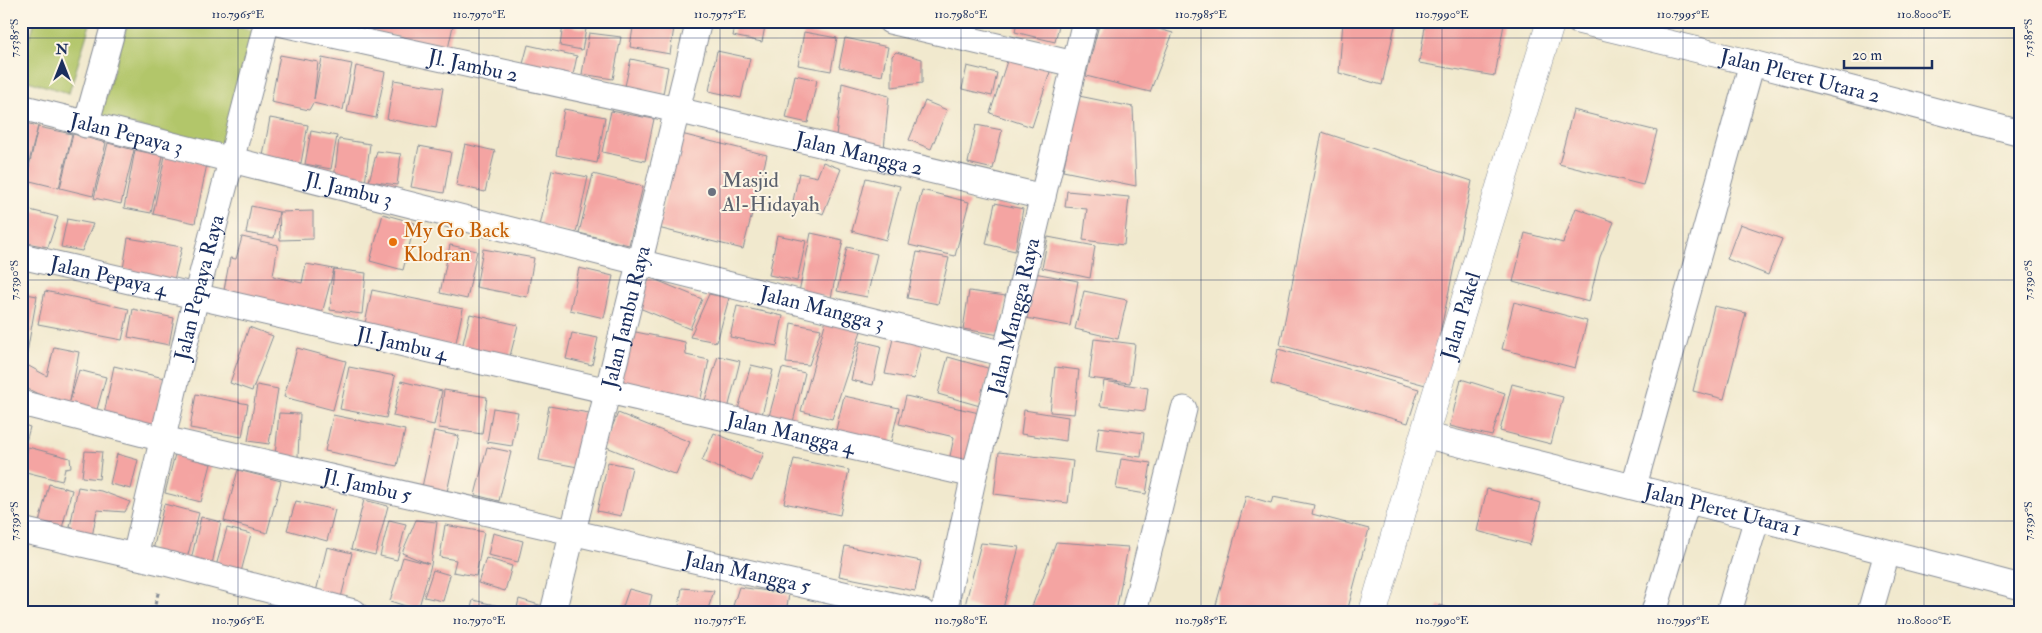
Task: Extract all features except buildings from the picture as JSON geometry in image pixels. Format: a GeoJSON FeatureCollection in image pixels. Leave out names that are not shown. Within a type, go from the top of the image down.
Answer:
{"type":"FeatureCollection","features":[{"type":"Feature","properties":{"kind":"street"},"geometry":{"type":"LineString","coordinates":[[86,125],[115,21]]}},
{"type":"Feature","properties":{"kind":"street","name":"Jl. Jambu 2"},"geometry":{"type":"LineString","coordinates":[[268,21],[676,110]]}},
{"type":"Feature","properties":{"kind":"street","name":"Jalan Pepaya Raya"},"geometry":{"type":"LineString","coordinates":[[135,556],[196,297],[268,21]]}},
{"type":"Feature","properties":{"kind":"street","name":"Jalan Jambu Raya"},"geometry":{"type":"LineString","coordinates":[[553,612],[699,21]]}},
{"type":"Feature","properties":{"kind":"street"},"geometry":{"type":"LineString","coordinates":[[890,21],[1074,64]]}},
{"type":"Feature","properties":{"kind":"street","name":"Jalan Mangga Raya"},"geometry":{"type":"LineString","coordinates":[[944,612],[974,476],[1085,21]]}},
{"type":"Feature","properties":{"kind":"street","name":"Jalan Pakel"},"geometry":{"type":"LineString","coordinates":[[1372,612],[1550,21]]}},
{"type":"Feature","properties":{"kind":"street","name":"Jalan Pleret Utara 2"},"geometry":{"type":"LineString","coordinates":[[1578,21],[1752,63],[2021,133]]}},
{"type":"Feature","properties":{"kind":"street"},"geometry":{"type":"LineString","coordinates":[[1637,474],[1752,63]]}},
{"type":"Feature","properties":{"kind":"street","name":"Jalan Pepaya 3"},"geometry":{"type":"LineString","coordinates":[[21,107],[86,125],[231,159]]}},
{"type":"Feature","properties":{"kind":"street","name":"Jalan Mangga 2"},"geometry":{"type":"LineString","coordinates":[[676,110],[1043,197]]}},
{"type":"Feature","properties":{"kind":"street","name":"Jl. Jambu 3"},"geometry":{"type":"LineString","coordinates":[[231,159],[639,263]]}},
{"type":"Feature","properties":{"kind":"street","name":"Jalan Pepaya 4"},"geometry":{"type":"LineString","coordinates":[[21,256],[196,297]]}},
{"type":"Feature","properties":{"kind":"street","name":"Jalan Mangga 3"},"geometry":{"type":"LineString","coordinates":[[639,263],[1005,354]]}},
{"type":"Feature","properties":{"kind":"street","name":"Jl. Jambu 4"},"geometry":{"type":"LineString","coordinates":[[196,297],[608,390]]}},
{"type":"Feature","properties":{"kind":"street","name":"Jalan Mangga 4"},"geometry":{"type":"LineString","coordinates":[[608,390],[974,476]]}},
{"type":"Feature","properties":{"kind":"street","name":"Jl. Jambu 5"},"geometry":{"type":"LineString","coordinates":[[21,403],[163,439],[573,533]]}},
{"type":"Feature","properties":{"kind":"street"},"geometry":{"type":"LineString","coordinates":[[1134,612],[1184,409]]}},
{"type":"Feature","properties":{"kind":"street","name":"Jalan Pleret Utara 1"},"geometry":{"type":"LineString","coordinates":[[1424,435],[1757,518],[2021,587]]}},
{"type":"Feature","properties":{"kind":"street"},"geometry":{"type":"LineString","coordinates":[[1654,612],[1687,502]]}},
{"type":"Feature","properties":{"kind":"street"},"geometry":{"type":"LineString","coordinates":[[1729,612],[1757,518]]}},
{"type":"Feature","properties":{"kind":"street"},"geometry":{"type":"LineString","coordinates":[[21,530],[135,556],[354,612]]}},
{"type":"Feature","properties":{"kind":"street","name":"Jalan Mangga 5"},"geometry":{"type":"LineString","coordinates":[[573,533],[922,612]]}},
{"type":"Feature","properties":{"kind":"street"},"geometry":{"type":"LineString","coordinates":[[1870,612],[1887,553]]}},
{"type":"Feature","properties":{"kind":"green space"},"geometry":{"type":"Polygon","coordinates":[[[35,21],[91,21],[69,93],[21,79],[21,65],[35,21]]]}},
{"type":"Feature","properties":{"kind":"green space"},"geometry":{"type":"Polygon","coordinates":[[[128,21],[216,21],[255,31],[224,148],[100,117],[128,21]]]}},
{"type":"Feature","properties":{"kind":"place","name":"Masjid Al-Hidayah"},"geometry":{"type":"Point","coordinates":[712,192]}},
{"type":"Feature","properties":{"kind":"place","name":"My Go Back Klodran"},"geometry":{"type":"Point","coordinates":[393,242]}}]}
